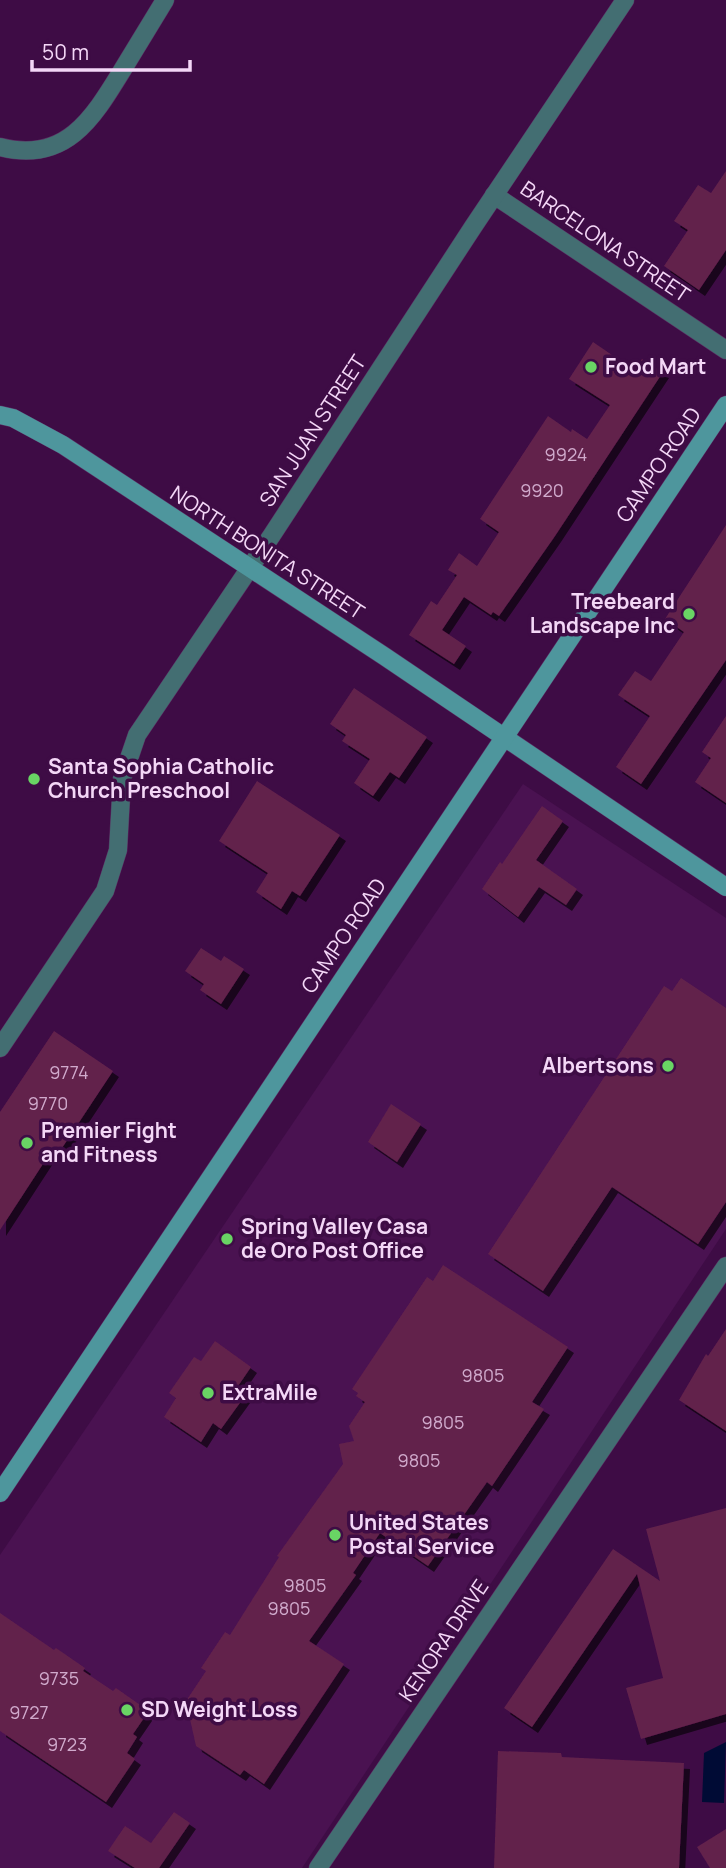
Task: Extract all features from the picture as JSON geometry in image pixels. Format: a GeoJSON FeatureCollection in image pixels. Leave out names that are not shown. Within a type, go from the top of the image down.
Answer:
{"type":"FeatureCollection","features":[{"type":"Feature","properties":{"kind":"main road","name":"CAMPO ROAD"},"geometry":{"type":"LineString","coordinates":[[0,1493],[726,405]]}},
{"type":"Feature","properties":{"kind":"main road","name":"NORTH BONITA STREET"},"geometry":{"type":"LineString","coordinates":[[0,415],[13,418],[63,446],[384,656],[726,887]]}},
{"type":"Feature","properties":{"kind":"street"},"geometry":{"type":"LineString","coordinates":[[0,147],[15,151],[45,149],[60,144],[84,126],[107,95],[165,0]]}},
{"type":"Feature","properties":{"kind":"street","name":"SAN JUAN STREET"},"geometry":{"type":"LineString","coordinates":[[0,1048],[106,891],[118,850],[122,779],[136,735],[249,569],[625,0]]}},
{"type":"Feature","properties":{"kind":"street","name":"BARCELONA STREET"},"geometry":{"type":"LineString","coordinates":[[494,195],[726,350]]}},
{"type":"Feature","properties":{"kind":"street","name":"KENORA DRIVE"},"geometry":{"type":"LineString","coordinates":[[317,1868],[726,1266]]}},
{"type":"Feature","properties":{"kind":"shaded area"},"geometry":{"type":"Polygon","coordinates":[[[523,784],[726,918],[726,1229],[302,1868],[0,1868],[0,1555],[523,784]]]}},
{"type":"Feature","properties":{"kind":"water"},"geometry":{"type":"Polygon","coordinates":[[[726,1742],[724,1803],[702,1802],[704,1753],[726,1742]]]}},
{"type":"Feature","properties":{"kind":"building"},"geometry":{"type":"Polygon","coordinates":[[[726,171],[726,250],[699,290],[664,266],[688,230],[674,221],[698,185],[711,193],[726,171]]]}},
{"type":"Feature","properties":{"kind":"building"},"geometry":{"type":"Polygon","coordinates":[[[593,342],[634,370],[642,359],[663,372],[499,616],[493,612],[491,615],[464,597],[442,630],[466,646],[454,664],[409,635],[431,601],[437,605],[457,575],[448,570],[459,553],[477,566],[499,532],[480,519],[548,416],[587,439],[610,405],[569,379],[593,342]]]}},
{"type":"Feature","properties":{"kind":"building"},"geometry":{"type":"Polygon","coordinates":[[[726,525],[726,660],[641,784],[616,767],[650,716],[618,695],[635,671],[651,681],[684,632],[665,619],[726,525]]]}},
{"type":"Feature","properties":{"kind":"building"},"geometry":{"type":"Polygon","coordinates":[[[354,688],[427,737],[399,778],[390,772],[373,796],[354,783],[370,759],[342,741],[346,735],[330,724],[354,688]]]}},
{"type":"Feature","properties":{"kind":"building"},"geometry":{"type":"Polygon","coordinates":[[[726,716],[726,803],[695,782],[711,758],[702,752],[726,716]]]}},
{"type":"Feature","properties":{"kind":"building"},"geometry":{"type":"Polygon","coordinates":[[[257,781],[340,835],[300,896],[292,891],[281,909],[256,892],[268,873],[219,841],[257,781]]]}},
{"type":"Feature","properties":{"kind":"building"},"geometry":{"type":"Polygon","coordinates":[[[542,806],[563,821],[536,860],[577,889],[566,905],[539,887],[518,917],[482,889],[542,806]]]}},
{"type":"Feature","properties":{"kind":"building"},"geometry":{"type":"Polygon","coordinates":[[[201,948],[221,961],[224,956],[244,969],[221,1004],[200,990],[204,984],[185,971],[201,948]]]}},
{"type":"Feature","properties":{"kind":"building","name":"Albertsons"},"geometry":{"type":"Polygon","coordinates":[[[681,978],[726,1008],[726,1202],[698,1244],[612,1187],[543,1291],[488,1254],[664,986],[672,991],[681,978]]]}},
{"type":"Feature","properties":{"kind":"building"},"geometry":{"type":"Polygon","coordinates":[[[54,1031],[113,1071],[60,1151],[54,1147],[0,1230],[0,1112],[54,1031]]]}},
{"type":"Feature","properties":{"kind":"building"},"geometry":{"type":"Polygon","coordinates":[[[391,1104],[421,1124],[397,1162],[368,1142],[391,1104]]]}},
{"type":"Feature","properties":{"kind":"building"},"geometry":{"type":"Polygon","coordinates":[[[443,1265],[568,1347],[532,1402],[544,1409],[492,1486],[487,1482],[428,1566],[380,1533],[353,1573],[356,1575],[309,1641],[344,1664],[264,1784],[244,1770],[240,1775],[196,1746],[186,1701],[206,1671],[201,1668],[225,1632],[230,1635],[279,1557],[277,1556],[343,1464],[339,1444],[354,1441],[349,1426],[365,1402],[356,1396],[358,1393],[352,1389],[427,1277],[433,1281],[443,1265]]]}},
{"type":"Feature","properties":{"kind":"building"},"geometry":{"type":"Polygon","coordinates":[[[726,1329],[726,1431],[679,1400],[706,1354],[708,1356],[726,1329]]]}},
{"type":"Feature","properties":{"kind":"building"},"geometry":{"type":"Polygon","coordinates":[[[215,1341],[251,1367],[238,1386],[247,1393],[221,1429],[213,1423],[201,1442],[164,1417],[176,1398],[169,1393],[194,1357],[201,1361],[215,1341]]]}},
{"type":"Feature","properties":{"kind":"building"},"geometry":{"type":"Polygon","coordinates":[[[726,1508],[726,1714],[641,1739],[626,1688],[663,1678],[637,1574],[532,1727],[504,1708],[613,1549],[660,1581],[646,1529],[726,1508]]]}},
{"type":"Feature","properties":{"kind":"building"},"geometry":{"type":"Polygon","coordinates":[[[0,1613],[85,1668],[83,1671],[113,1691],[116,1688],[143,1707],[146,1715],[133,1734],[137,1737],[127,1753],[135,1759],[106,1802],[0,1731],[0,1613]]]}},
{"type":"Feature","properties":{"kind":"building"},"geometry":{"type":"Polygon","coordinates":[[[498,1751],[684,1763],[679,1868],[494,1868],[498,1751]]]}},
{"type":"Feature","properties":{"kind":"building"},"geometry":{"type":"Polygon","coordinates":[[[174,1812],[190,1823],[159,1868],[135,1868],[108,1851],[125,1826],[151,1843],[174,1812]]]}},
{"type":"Feature","properties":{"kind":"building"},"geometry":{"type":"Polygon","coordinates":[[[726,1829],[726,1868],[710,1868],[697,1847],[726,1829]]]}},
{"type":"Feature","properties":{"kind":"place","name":"Food Mart"},"geometry":{"type":"Point","coordinates":[591,367]}},
{"type":"Feature","properties":{"kind":"place","name":"Treebeard Landscape Inc"},"geometry":{"type":"Point","coordinates":[689,614]}},
{"type":"Feature","properties":{"kind":"place","name":"Santa Sophia Catholic Church Preschool"},"geometry":{"type":"Point","coordinates":[34,779]}},
{"type":"Feature","properties":{"kind":"place","name":"Albertsons"},"geometry":{"type":"Point","coordinates":[668,1066]}},
{"type":"Feature","properties":{"kind":"place","name":"Premier Fight and Fitness"},"geometry":{"type":"Point","coordinates":[27,1143]}},
{"type":"Feature","properties":{"kind":"place","name":"Spring Valley Casa de Oro Post Office"},"geometry":{"type":"Point","coordinates":[227,1239]}},
{"type":"Feature","properties":{"kind":"place","name":"ExtraMile"},"geometry":{"type":"Point","coordinates":[208,1393]}},
{"type":"Feature","properties":{"kind":"place","name":"United States Postal Service"},"geometry":{"type":"Point","coordinates":[335,1535]}},
{"type":"Feature","properties":{"kind":"place","name":"SD Weight Loss"},"geometry":{"type":"Point","coordinates":[127,1710]}}]}
